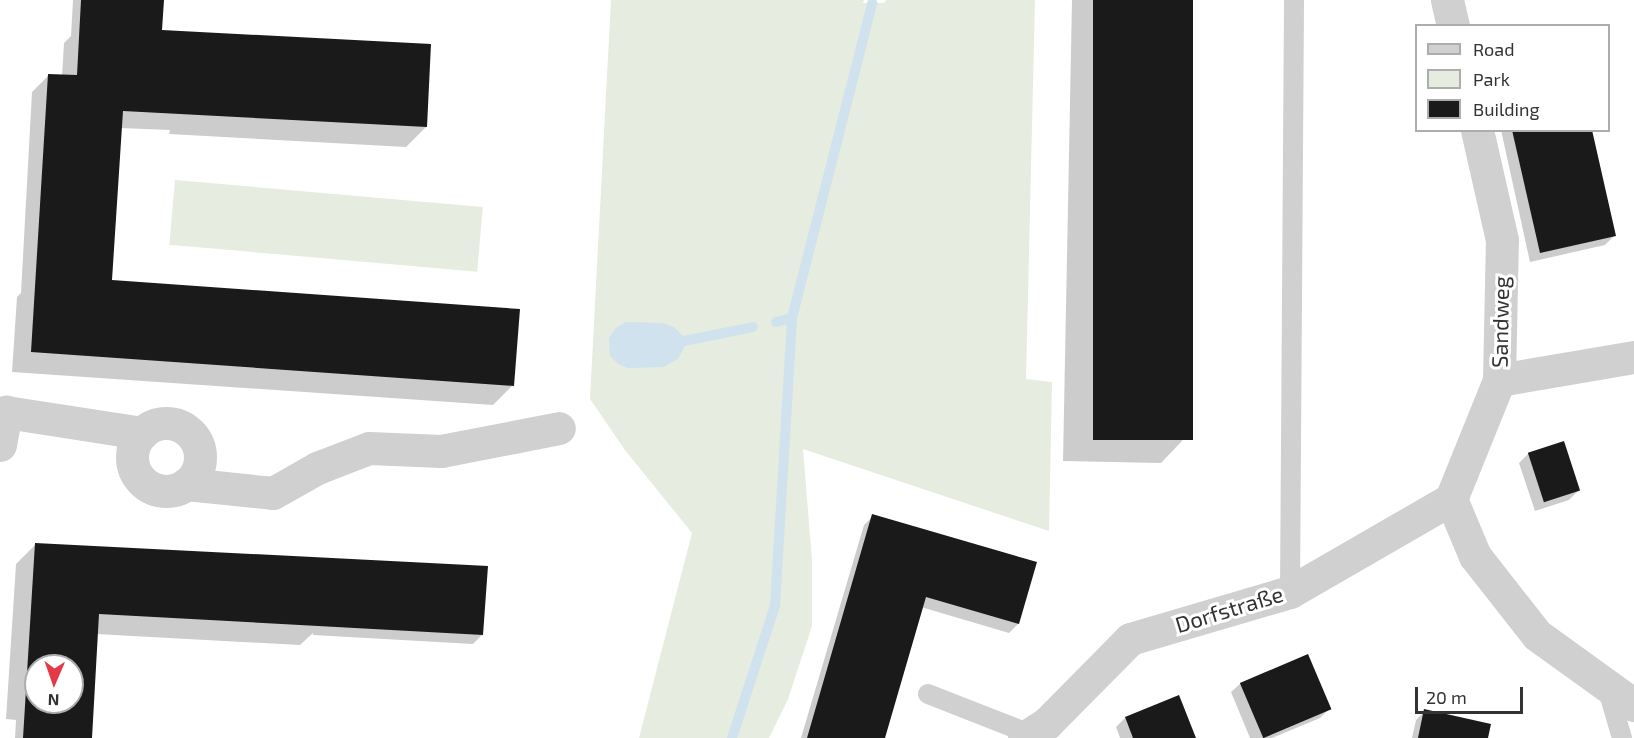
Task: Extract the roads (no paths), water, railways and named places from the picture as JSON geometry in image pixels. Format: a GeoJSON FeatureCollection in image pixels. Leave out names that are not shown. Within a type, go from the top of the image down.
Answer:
{"type":"FeatureCollection","features":[{"type":"Feature","properties":{"kind":"street"},"geometry":{"type":"LineString","coordinates":[[1447,0],[1453,24]]}},
{"type":"Feature","properties":{"kind":"street","name":"Sandweg"},"geometry":{"type":"LineString","coordinates":[[1477,132],[1502,240],[1499,380],[1634,357]]}},
{"type":"Feature","properties":{"kind":"street"},"geometry":{"type":"LineString","coordinates":[[1499,380],[1451,499],[1475,556],[1537,635],[1634,705]]}},
{"type":"Feature","properties":{"kind":"street"},"geometry":{"type":"LineString","coordinates":[[0,445],[6,412],[142,433]]}},
{"type":"Feature","properties":{"kind":"street"},"geometry":{"type":"LineString","coordinates":[[186,484],[198,467],[200,455],[192,435],[173,424],[152,426],[142,433],[132,452],[137,474],[154,489],[165,491],[186,484],[273,493],[317,468],[369,448],[441,451],[559,428]]}},
{"type":"Feature","properties":{"kind":"street","name":"Dorfstraße"},"geometry":{"type":"LineString","coordinates":[[1038,733],[1130,639],[1290,592],[1451,499]]}},
{"type":"Feature","properties":{"kind":"lane"},"geometry":{"type":"LineString","coordinates":[[1290,592],[1294,0]]}},
{"type":"Feature","properties":{"kind":"lane"},"geometry":{"type":"LineString","coordinates":[[1607,687],[1622,738]]}},
{"type":"Feature","properties":{"kind":"lane"},"geometry":{"type":"LineString","coordinates":[[928,694],[1038,733]]}},
{"type":"Feature","properties":{"kind":"water"},"geometry":{"type":"Polygon","coordinates":[[[626,322],[663,323],[674,327],[683,336],[685,346],[678,359],[663,367],[628,368],[618,364],[610,356],[609,338],[616,328],[626,322]]]}},
{"type":"Feature","properties":{"kind":"waterway"},"geometry":{"type":"LineString","coordinates":[[732,738],[775,606],[792,318],[872,3]]}},
{"type":"Feature","properties":{"kind":"waterway"},"geometry":{"type":"LineString","coordinates":[[776,322],[792,318]]}},
{"type":"Feature","properties":{"kind":"waterway"},"geometry":{"type":"LineString","coordinates":[[684,341],[753,327]]}}]}
